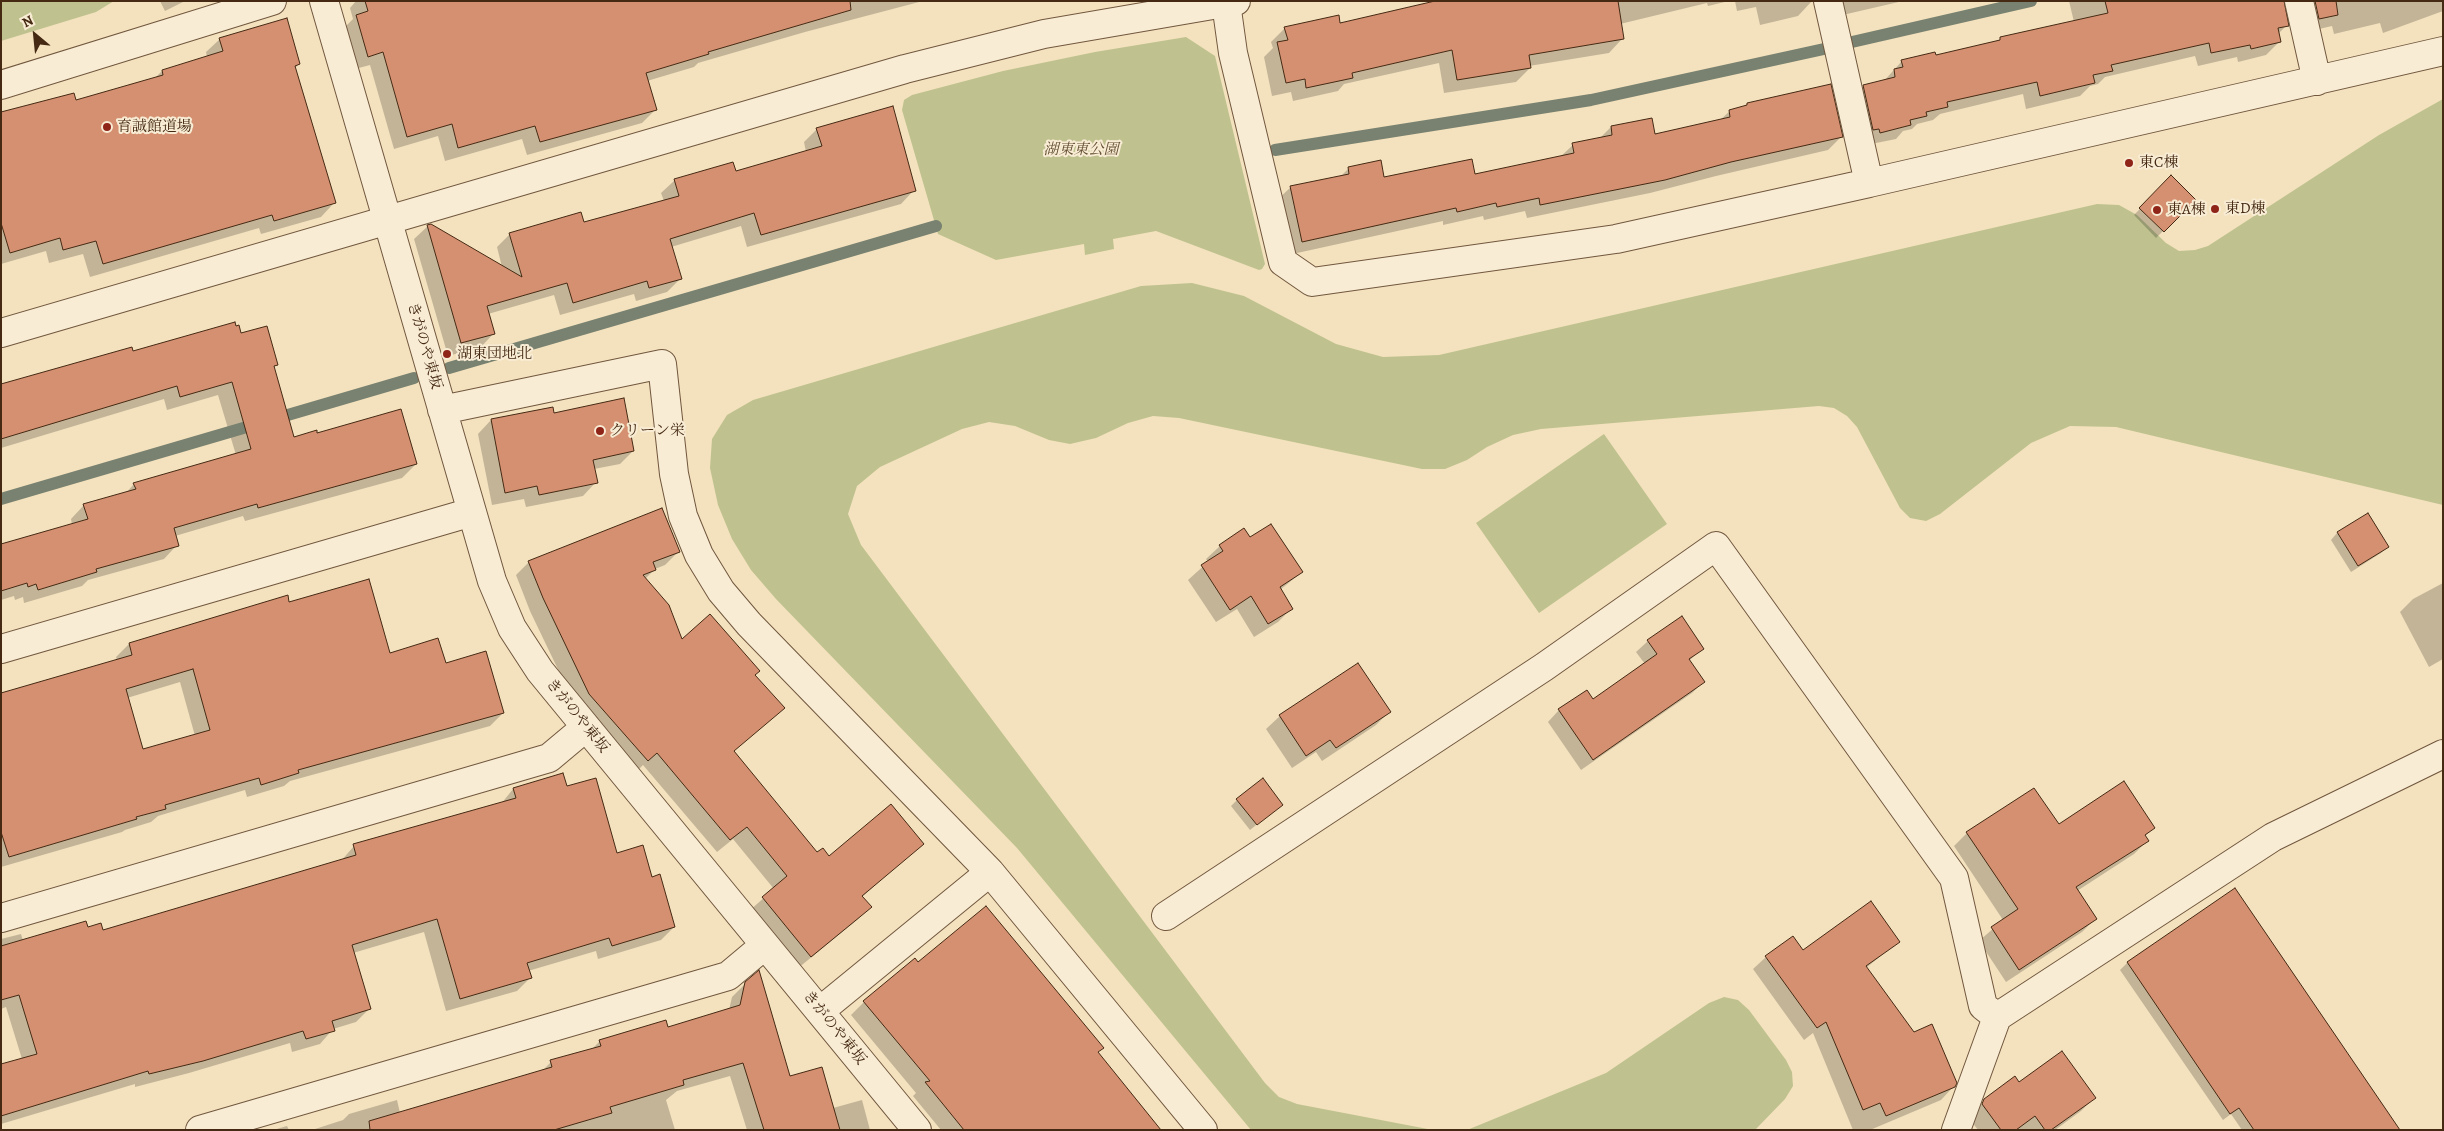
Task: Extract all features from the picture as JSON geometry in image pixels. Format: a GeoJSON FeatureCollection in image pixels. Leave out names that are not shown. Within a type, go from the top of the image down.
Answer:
{"type":"FeatureCollection","features":[{"type":"Feature","properties":{"kind":"street"},"geometry":{"type":"LineString","coordinates":[[1,85],[272,1]]}},
{"type":"Feature","properties":{"kind":"street","name":"きがのや東坂"},"geometry":{"type":"LineString","coordinates":[[324,1],[492,581],[512,628],[540,671],[917,1130]]}},
{"type":"Feature","properties":{"kind":"street"},"geometry":{"type":"LineString","coordinates":[[1828,1],[1869,183]]}},
{"type":"Feature","properties":{"kind":"street"},"geometry":{"type":"LineString","coordinates":[[2299,1],[2317,81]]}},
{"type":"Feature","properties":{"kind":"street"},"geometry":{"type":"LineString","coordinates":[[1,333],[942,59],[1044,34],[1193,5],[1231,2],[1233,53],[1283,262],[1312,282],[1616,239],[2443,51]]}},
{"type":"Feature","properties":{"kind":"street"},"geometry":{"type":"LineString","coordinates":[[442,410],[662,364],[674,474],[683,516],[699,555],[721,591],[748,624],[990,872],[1203,1130]]}},
{"type":"Feature","properties":{"kind":"street"},"geometry":{"type":"LineString","coordinates":[[1,649],[472,512]]}},
{"type":"Feature","properties":{"kind":"street"},"geometry":{"type":"LineString","coordinates":[[1166,916],[1544,667],[1716,546],[1954,878],[1983,1006],[1997,1017]]}},
{"type":"Feature","properties":{"kind":"street"},"geometry":{"type":"LineString","coordinates":[[1,918],[549,758],[586,727]]}},
{"type":"Feature","properties":{"kind":"street"},"geometry":{"type":"LineString","coordinates":[[1956,1130],[1997,1017],[2273,837],[2443,754]]}},
{"type":"Feature","properties":{"kind":"street"},"geometry":{"type":"LineString","coordinates":[[820,1011],[990,872]]}},
{"type":"Feature","properties":{"kind":"street"},"geometry":{"type":"LineString","coordinates":[[200,1130],[728,976],[765,945]]}},
{"type":"Feature","properties":{"kind":"green space"},"geometry":{"type":"Polygon","coordinates":[[[1,1],[114,1],[96,12],[1,41],[1,1]]]}},
{"type":"Feature","properties":{"kind":"green space","name":"湖東東公園"},"geometry":{"type":"Polygon","coordinates":[[[1186,37],[1215,56],[1265,264],[1262,269],[1259,270],[1156,231],[1113,239],[1114,249],[1085,255],[1084,244],[996,260],[938,234],[902,110],[904,100],[912,95],[1003,71],[1095,52],[1186,37]]]}},
{"type":"Feature","properties":{"kind":"green space"},"geometry":{"type":"Polygon","coordinates":[[[2443,99],[2443,505],[2116,427],[2070,426],[2031,443],[1940,514],[1926,521],[1910,518],[1900,508],[1857,427],[1847,416],[1834,408],[1819,406],[1541,429],[1513,435],[1487,447],[1467,460],[1445,469],[1422,469],[1179,418],[1153,416],[1128,423],[1096,438],[1070,444],[1049,440],[1015,426],[989,422],[962,429],[880,467],[857,486],[848,514],[861,545],[1265,1083],[1279,1097],[1297,1104],[1433,1130],[1251,1130],[1017,848],[776,599],[751,570],[732,539],[718,505],[710,468],[712,439],[727,415],[753,400],[1141,286],[1192,283],[1244,296],[1336,344],[1383,357],[1439,355],[2097,204],[2119,205],[2137,215],[2166,243],[2179,251],[2195,250],[2208,246],[2379,135],[2443,99]]]}},
{"type":"Feature","properties":{"kind":"green space"},"geometry":{"type":"Polygon","coordinates":[[[1604,434],[1667,524],[1539,613],[1476,523],[1604,434]]]}},
{"type":"Feature","properties":{"kind":"green space"},"geometry":{"type":"Polygon","coordinates":[[[1724,997],[1738,1000],[1749,1010],[1786,1060],[1792,1072],[1793,1086],[1785,1099],[1755,1130],[1467,1130],[1606,1073],[1709,1003],[1724,997]]]}},
{"type":"Feature","properties":{"kind":"building"},"geometry":{"type":"Polygon","coordinates":[[[365,1],[850,1],[851,10],[708,52],[709,54],[646,73],[657,110],[540,142],[535,126],[458,148],[452,124],[407,137],[383,52],[368,57],[356,15],[368,11],[365,1]]]}},
{"type":"Feature","properties":{"kind":"building"},"geometry":{"type":"Polygon","coordinates":[[[1435,1],[1618,1],[1624,39],[1529,55],[1531,68],[1457,80],[1452,50],[1352,73],[1353,78],[1306,88],[1305,79],[1286,83],[1277,42],[1288,40],[1284,27],[1339,15],[1340,23],[1435,1]]]}},
{"type":"Feature","properties":{"kind":"building"},"geometry":{"type":"Polygon","coordinates":[[[2105,1],[2284,1],[2289,26],[2278,28],[2281,42],[2251,49],[2250,45],[2211,53],[2209,43],[2111,65],[2113,71],[2093,75],[2095,83],[2040,96],[2037,82],[1947,102],[1948,107],[1926,112],[1927,116],[1910,120],[1911,125],[1880,133],[1879,129],[1873,130],[1863,85],[1895,77],[1894,69],[1903,67],[1901,60],[1935,52],[1936,55],[2000,40],[2000,37],[2108,13],[2105,1]]]}},
{"type":"Feature","properties":{"kind":"building"},"geometry":{"type":"Polygon","coordinates":[[[2315,1],[2336,1],[2338,15],[2319,19],[2315,1]]]}},
{"type":"Feature","properties":{"kind":"building"},"geometry":{"type":"Polygon","coordinates":[[[287,18],[300,64],[295,66],[336,203],[274,221],[272,215],[103,264],[96,241],[63,250],[60,238],[10,253],[1,223],[1,112],[74,93],[76,100],[163,75],[162,70],[223,51],[219,38],[287,18]]]}},
{"type":"Feature","properties":{"kind":"building"},"geometry":{"type":"Polygon","coordinates":[[[1831,84],[1843,137],[1731,162],[1665,180],[1540,205],[1539,198],[1497,207],[1496,203],[1457,212],[1456,208],[1302,242],[1290,186],[1349,174],[1348,167],[1381,160],[1384,177],[1472,159],[1475,174],[1574,153],[1572,143],[1612,135],[1611,126],[1652,118],[1655,134],[1730,117],[1729,110],[1747,105],[1747,103],[1831,84]]]}},
{"type":"Feature","properties":{"kind":"building"},"geometry":{"type":"Polygon","coordinates":[[[893,106],[916,191],[761,235],[754,213],[670,239],[682,279],[649,288],[647,281],[573,303],[567,283],[487,306],[495,334],[461,343],[427,225],[431,224],[522,277],[509,233],[581,212],[584,222],[679,196],[674,179],[733,162],[736,171],[822,146],[816,128],[893,106]]]}},
{"type":"Feature","properties":{"kind":"building"},"geometry":{"type":"Polygon","coordinates":[[[2171,175],[2196,200],[2164,232],[2139,208],[2171,175]]]}},
{"type":"Feature","properties":{"kind":"building"},"geometry":{"type":"Polygon","coordinates":[[[235,322],[236,326],[239,325],[241,333],[267,326],[278,365],[274,366],[294,437],[317,430],[317,433],[401,409],[417,464],[258,508],[257,504],[174,528],[179,546],[96,569],[97,572],[38,590],[36,584],[28,587],[27,583],[1,591],[1,544],[88,519],[83,504],[136,489],[133,483],[251,449],[232,382],[180,397],[177,386],[1,439],[1,384],[132,347],[133,351],[235,322]]]}},
{"type":"Feature","properties":{"kind":"building"},"geometry":{"type":"Polygon","coordinates":[[[624,398],[634,451],[593,460],[598,483],[539,495],[537,486],[505,493],[491,419],[553,407],[554,413],[624,398]]]}},
{"type":"Feature","properties":{"kind":"building"},"geometry":{"type":"Polygon","coordinates":[[[662,508],[680,552],[653,562],[656,570],[643,575],[669,605],[682,639],[710,614],[760,671],[755,675],[785,708],[734,751],[817,852],[823,848],[829,856],[891,804],[924,844],[862,896],[872,907],[811,957],[762,897],[787,876],[747,827],[730,840],[657,753],[648,761],[589,694],[543,598],[528,561],[662,508]]]}},
{"type":"Feature","properties":{"kind":"building"},"geometry":{"type":"Polygon","coordinates":[[[2368,513],[2389,547],[2358,566],[2337,532],[2368,513]]]}},
{"type":"Feature","properties":{"kind":"building"},"geometry":{"type":"Polygon","coordinates":[[[1271,524],[1303,572],[1280,587],[1293,609],[1268,624],[1251,596],[1230,610],[1201,565],[1223,551],[1219,545],[1244,528],[1250,537],[1271,524]]]}},
{"type":"Feature","properties":{"kind":"building"},"geometry":{"type":"Polygon","coordinates":[[[369,579],[390,653],[438,638],[446,663],[486,651],[504,713],[298,770],[299,773],[261,785],[259,778],[165,805],[166,809],[136,817],[137,819],[9,857],[1,832],[1,693],[132,655],[129,643],[288,595],[289,602],[369,579]],[[193,669],[126,689],[143,749],[210,730],[193,669]]]}},
{"type":"Feature","properties":{"kind":"building"},"geometry":{"type":"Polygon","coordinates":[[[1682,616],[1704,649],[1689,659],[1705,682],[1593,760],[1558,709],[1587,690],[1593,699],[1657,654],[1647,640],[1682,616]]]}},
{"type":"Feature","properties":{"kind":"building"},"geometry":{"type":"Polygon","coordinates":[[[1358,663],[1391,712],[1336,748],[1330,740],[1306,756],[1279,715],[1358,663]]]}},
{"type":"Feature","properties":{"kind":"building"},"geometry":{"type":"Polygon","coordinates":[[[563,773],[567,786],[596,778],[617,853],[643,845],[652,877],[660,874],[675,927],[612,946],[609,938],[527,963],[532,978],[460,999],[437,919],[352,945],[371,1009],[332,1021],[335,1031],[306,1039],[303,1031],[203,1061],[149,1074],[148,1071],[1,1116],[1,1064],[37,1054],[19,995],[1,1000],[1,946],[86,921],[88,927],[101,923],[103,930],[356,855],[353,844],[516,798],[513,788],[563,773]]]}},
{"type":"Feature","properties":{"kind":"building"},"geometry":{"type":"Polygon","coordinates":[[[1263,778],[1283,805],[1257,825],[1236,799],[1263,778]]]}},
{"type":"Feature","properties":{"kind":"building"},"geometry":{"type":"Polygon","coordinates":[[[2124,781],[2155,828],[2145,835],[2149,841],[2076,887],[2097,919],[2019,970],[1991,927],[2018,909],[1966,832],[2034,788],[2059,824],[2124,781]]]}},
{"type":"Feature","properties":{"kind":"building"},"geometry":{"type":"Polygon","coordinates":[[[2235,888],[2400,1130],[2254,1130],[2239,1108],[2230,1114],[2127,962],[2235,888]]]}},
{"type":"Feature","properties":{"kind":"building"},"geometry":{"type":"Polygon","coordinates":[[[1871,901],[1900,942],[1866,966],[1914,1032],[1932,1024],[1957,1083],[1955,1087],[1886,1116],[1880,1103],[1863,1110],[1826,1022],[1817,1028],[1765,956],[1793,936],[1803,950],[1871,901]]]}},
{"type":"Feature","properties":{"kind":"building"},"geometry":{"type":"Polygon","coordinates":[[[986,906],[1104,1048],[1098,1052],[1161,1130],[964,1130],[925,1082],[930,1081],[863,1001],[915,958],[918,962],[986,906]]]}},
{"type":"Feature","properties":{"kind":"building"},"geometry":{"type":"Polygon","coordinates":[[[759,970],[790,1076],[822,1067],[840,1130],[764,1130],[743,1063],[683,1080],[684,1085],[610,1107],[612,1113],[554,1130],[370,1130],[369,1121],[552,1067],[550,1060],[601,1046],[599,1040],[666,1020],[668,1027],[740,1005],[745,982],[759,970]]]}},
{"type":"Feature","properties":{"kind":"building"},"geometry":{"type":"Polygon","coordinates":[[[2062,1051],[2096,1098],[2051,1130],[2045,1130],[2035,1116],[2016,1130],[2001,1130],[1982,1104],[1984,1099],[2015,1076],[2019,1082],[2062,1051]]]}},
{"type":"Feature","properties":{"kind":"waterway"},"geometry":{"type":"LineString","coordinates":[[1852,42],[2031,1]]}},
{"type":"Feature","properties":{"kind":"waterway"},"geometry":{"type":"LineString","coordinates":[[1275,150],[1591,100],[1824,49]]}},
{"type":"Feature","properties":{"kind":"waterway"},"geometry":{"type":"LineString","coordinates":[[449,368],[936,226]]}},
{"type":"Feature","properties":{"kind":"waterway"},"geometry":{"type":"LineString","coordinates":[[1,499],[414,378]]}},
{"type":"Feature","properties":{"kind":"place","name":"育誠館道場"},"geometry":{"type":"Point","coordinates":[107,127]}},
{"type":"Feature","properties":{"kind":"place","name":"東C棟"},"geometry":{"type":"Point","coordinates":[2129,163]}},
{"type":"Feature","properties":{"kind":"place","name":"東D棟"},"geometry":{"type":"Point","coordinates":[2215,209]}},
{"type":"Feature","properties":{"kind":"place","name":"東A棟"},"geometry":{"type":"Point","coordinates":[2157,210]}},
{"type":"Feature","properties":{"kind":"place","name":"湖東団地北"},"geometry":{"type":"Point","coordinates":[447,354]}},
{"type":"Feature","properties":{"kind":"place","name":"クリーン栄"},"geometry":{"type":"Point","coordinates":[600,431]}}]}
